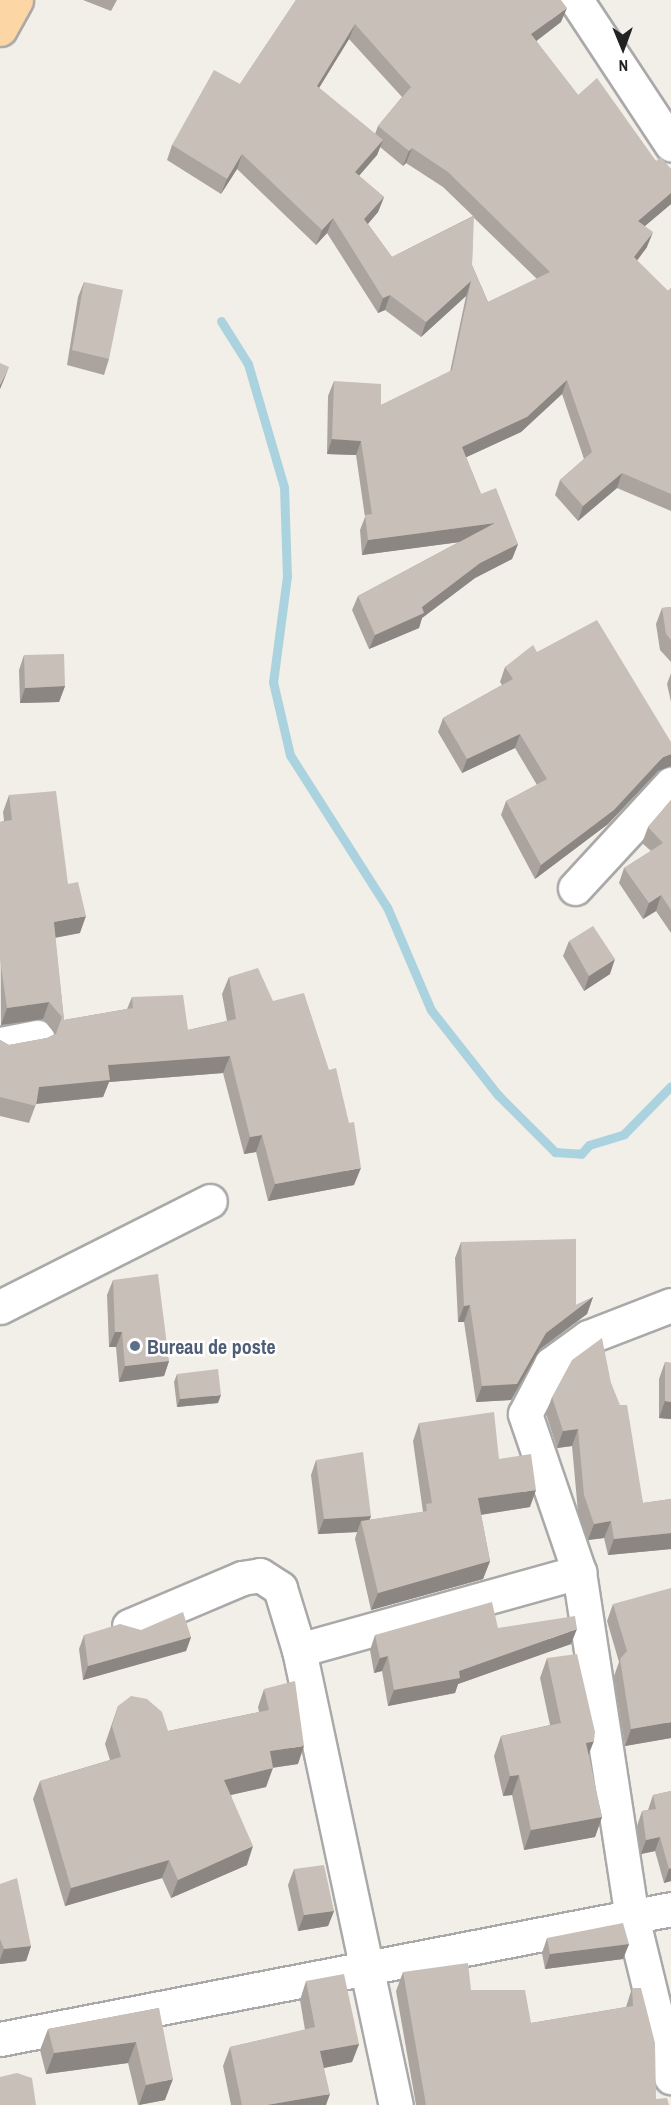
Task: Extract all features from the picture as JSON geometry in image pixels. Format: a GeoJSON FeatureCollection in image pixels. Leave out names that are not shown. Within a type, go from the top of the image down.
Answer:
{"type":"FeatureCollection","features":[{"type":"Feature","properties":{"kind":"main road"},"geometry":{"type":"LineString","coordinates":[[0,28],[16,0]]}},
{"type":"Feature","properties":{"kind":"street"},"geometry":{"type":"LineString","coordinates":[[576,0],[671,144]]}},
{"type":"Feature","properties":{"kind":"street"},"geometry":{"type":"LineString","coordinates":[[575,888],[671,784]]}},
{"type":"Feature","properties":{"kind":"street"},"geometry":{"type":"LineString","coordinates":[[0,1044],[37,1037]]}},
{"type":"Feature","properties":{"kind":"street"},"geometry":{"type":"LineString","coordinates":[[0,1307],[210,1201]]}},
{"type":"Feature","properties":{"kind":"street"},"geometry":{"type":"LineString","coordinates":[[671,1305],[588,1337],[551,1364],[525,1414],[579,1572],[633,1917],[671,2077]]}},
{"type":"Feature","properties":{"kind":"street"},"geometry":{"type":"LineString","coordinates":[[299,1650],[579,1572]]}},
{"type":"Feature","properties":{"kind":"street"},"geometry":{"type":"LineString","coordinates":[[129,1626],[260,1575],[280,1588],[299,1650],[396,2105]]}},
{"type":"Feature","properties":{"kind":"street"},"geometry":{"type":"LineString","coordinates":[[0,2039],[366,1972],[671,1909]]}},
{"type":"Feature","properties":{"kind":"building"},"geometry":{"type":"Polygon","coordinates":[[[296,0],[561,0],[567,8],[531,34],[578,95],[597,78],[656,161],[661,157],[671,169],[671,193],[638,221],[653,232],[634,257],[668,291],[671,288],[671,494],[622,473],[583,506],[560,480],[592,452],[567,380],[527,417],[462,447],[481,494],[496,488],[518,544],[480,563],[422,607],[424,613],[375,635],[358,596],[495,523],[368,540],[365,515],[372,514],[361,441],[332,439],[334,381],[381,384],[381,405],[452,370],[471,281],[426,322],[390,295],[383,298],[333,218],[322,230],[242,154],[227,179],[172,145],[214,70],[240,84],[296,0]],[[355,24],[317,86],[383,140],[355,172],[384,197],[364,219],[392,257],[474,216],[472,265],[488,302],[550,272],[448,172],[412,148],[409,151],[378,126],[411,87],[355,24]]]}},
{"type":"Feature","properties":{"kind":"building"},"geometry":{"type":"Polygon","coordinates":[[[84,282],[123,290],[109,359],[72,350],[84,282]]]}},
{"type":"Feature","properties":{"kind":"building"},"geometry":{"type":"Polygon","coordinates":[[[0,363],[9,367],[0,385],[0,363]]]}},
{"type":"Feature","properties":{"kind":"building"},"geometry":{"type":"Polygon","coordinates":[[[671,607],[671,640],[666,634],[662,608],[671,607]]]}},
{"type":"Feature","properties":{"kind":"building"},"geometry":{"type":"Polygon","coordinates":[[[597,620],[671,742],[671,754],[663,757],[614,810],[541,865],[506,801],[547,779],[520,734],[467,759],[443,718],[513,679],[505,667],[533,645],[537,652],[597,620]]]}},
{"type":"Feature","properties":{"kind":"building"},"geometry":{"type":"Polygon","coordinates":[[[64,654],[65,686],[25,688],[24,655],[64,654]]]}},
{"type":"Feature","properties":{"kind":"building"},"geometry":{"type":"Polygon","coordinates":[[[56,791],[68,884],[78,882],[86,916],[54,922],[64,1020],[133,1008],[132,997],[183,995],[188,1030],[236,1019],[229,977],[258,968],[273,1001],[304,993],[329,1070],[336,1068],[349,1123],[354,1122],[361,1168],[275,1184],[262,1135],[250,1137],[230,1056],[108,1065],[110,1080],[39,1087],[36,1106],[0,1097],[0,1040],[9,1045],[47,1038],[56,1034],[62,1017],[49,1002],[7,1008],[0,959],[0,822],[12,820],[9,795],[56,791]]]}},
{"type":"Feature","properties":{"kind":"building"},"geometry":{"type":"Polygon","coordinates":[[[671,800],[671,910],[661,895],[649,903],[624,868],[663,843],[648,827],[671,800]]]}},
{"type":"Feature","properties":{"kind":"building"},"geometry":{"type":"Polygon","coordinates":[[[593,926],[615,959],[589,976],[569,941],[593,926]]]}},
{"type":"Feature","properties":{"kind":"building"},"geometry":{"type":"Polygon","coordinates":[[[576,1239],[576,1305],[593,1297],[546,1333],[517,1384],[482,1386],[470,1305],[464,1306],[461,1242],[576,1239]]]}},
{"type":"Feature","properties":{"kind":"building"},"geometry":{"type":"Polygon","coordinates":[[[158,1274],[169,1361],[125,1366],[122,1332],[115,1332],[113,1280],[158,1274]]]}},
{"type":"Feature","properties":{"kind":"building"},"geometry":{"type":"Polygon","coordinates":[[[602,1338],[611,1383],[620,1405],[627,1405],[643,1503],[671,1499],[671,1533],[614,1539],[611,1521],[594,1524],[584,1495],[578,1429],[563,1431],[552,1397],[572,1360],[602,1338]]]}},
{"type":"Feature","properties":{"kind":"building"},"geometry":{"type":"Polygon","coordinates":[[[665,1362],[671,1363],[671,1402],[665,1401],[665,1362]]]}},
{"type":"Feature","properties":{"kind":"building"},"geometry":{"type":"Polygon","coordinates":[[[218,1369],[221,1395],[180,1399],[177,1374],[218,1369]]]}},
{"type":"Feature","properties":{"kind":"building"},"geometry":{"type":"Polygon","coordinates":[[[494,1412],[499,1459],[531,1454],[536,1490],[478,1498],[490,1561],[378,1593],[361,1521],[427,1511],[426,1504],[432,1503],[419,1423],[494,1412]]]}},
{"type":"Feature","properties":{"kind":"building"},"geometry":{"type":"Polygon","coordinates":[[[363,1452],[371,1516],[324,1519],[316,1460],[363,1452]]]}},
{"type":"Feature","properties":{"kind":"building"},"geometry":{"type":"Polygon","coordinates":[[[671,1588],[671,1722],[631,1729],[620,1659],[627,1651],[613,1604],[671,1588]]]}},
{"type":"Feature","properties":{"kind":"building"},"geometry":{"type":"Polygon","coordinates":[[[492,1602],[498,1628],[575,1616],[577,1629],[459,1671],[460,1678],[394,1690],[388,1656],[380,1658],[375,1635],[492,1602]]]}},
{"type":"Feature","properties":{"kind":"building"},"geometry":{"type":"Polygon","coordinates":[[[183,1612],[191,1637],[88,1666],[84,1635],[120,1624],[141,1630],[183,1612]]]}},
{"type":"Feature","properties":{"kind":"building"},"geometry":{"type":"Polygon","coordinates":[[[577,1654],[595,1732],[594,1741],[586,1743],[602,1817],[531,1830],[519,1775],[510,1776],[501,1736],[561,1723],[547,1658],[577,1654]]]}},
{"type":"Feature","properties":{"kind":"building"},"geometry":{"type":"Polygon","coordinates":[[[295,1681],[304,1746],[270,1751],[273,1768],[224,1780],[253,1846],[178,1880],[169,1860],[71,1888],[40,1781],[121,1757],[112,1726],[118,1706],[131,1696],[147,1699],[162,1712],[168,1731],[269,1710],[264,1689],[295,1681]]]}},
{"type":"Feature","properties":{"kind":"building"},"geometry":{"type":"Polygon","coordinates":[[[671,1791],[671,1868],[669,1869],[660,1837],[646,1840],[642,1811],[656,1809],[653,1795],[671,1791]]]}},
{"type":"Feature","properties":{"kind":"building"},"geometry":{"type":"Polygon","coordinates":[[[324,1865],[334,1911],[304,1915],[294,1869],[324,1865]]]}},
{"type":"Feature","properties":{"kind":"building"},"geometry":{"type":"Polygon","coordinates":[[[17,1878],[31,1946],[4,1949],[0,1939],[0,1884],[17,1878]]]}},
{"type":"Feature","properties":{"kind":"building"},"geometry":{"type":"Polygon","coordinates":[[[623,1923],[629,1944],[550,1954],[547,1938],[623,1923]]]}},
{"type":"Feature","properties":{"kind":"building"},"geometry":{"type":"Polygon","coordinates":[[[468,1963],[471,1990],[525,1990],[531,2023],[633,2006],[632,1988],[641,1988],[655,2043],[656,2099],[667,2098],[669,2105],[426,2105],[403,1972],[468,1963]]]}},
{"type":"Feature","properties":{"kind":"building"},"geometry":{"type":"Polygon","coordinates":[[[344,1974],[359,2044],[320,2051],[330,2094],[267,2105],[242,2105],[230,2047],[315,2027],[306,1981],[344,1974]]]}},
{"type":"Feature","properties":{"kind":"building"},"geometry":{"type":"Polygon","coordinates":[[[159,2008],[173,2079],[146,2085],[136,2042],[54,2053],[48,2029],[159,2008]]]}},
{"type":"Feature","properties":{"kind":"building"},"geometry":{"type":"Polygon","coordinates":[[[17,2073],[32,2078],[36,2105],[0,2105],[0,2077],[17,2073]]]}},
{"type":"Feature","properties":{"kind":"waterway"},"geometry":{"type":"LineString","coordinates":[[221,321],[248,364],[284,487],[287,576],[273,682],[290,755],[387,907],[431,1010],[498,1095],[555,1152],[581,1154],[589,1145],[624,1134],[671,1086]]}},
{"type":"Feature","properties":{"kind":"place","name":"Bureau de poste"},"geometry":{"type":"Point","coordinates":[135,1346]}}]}
